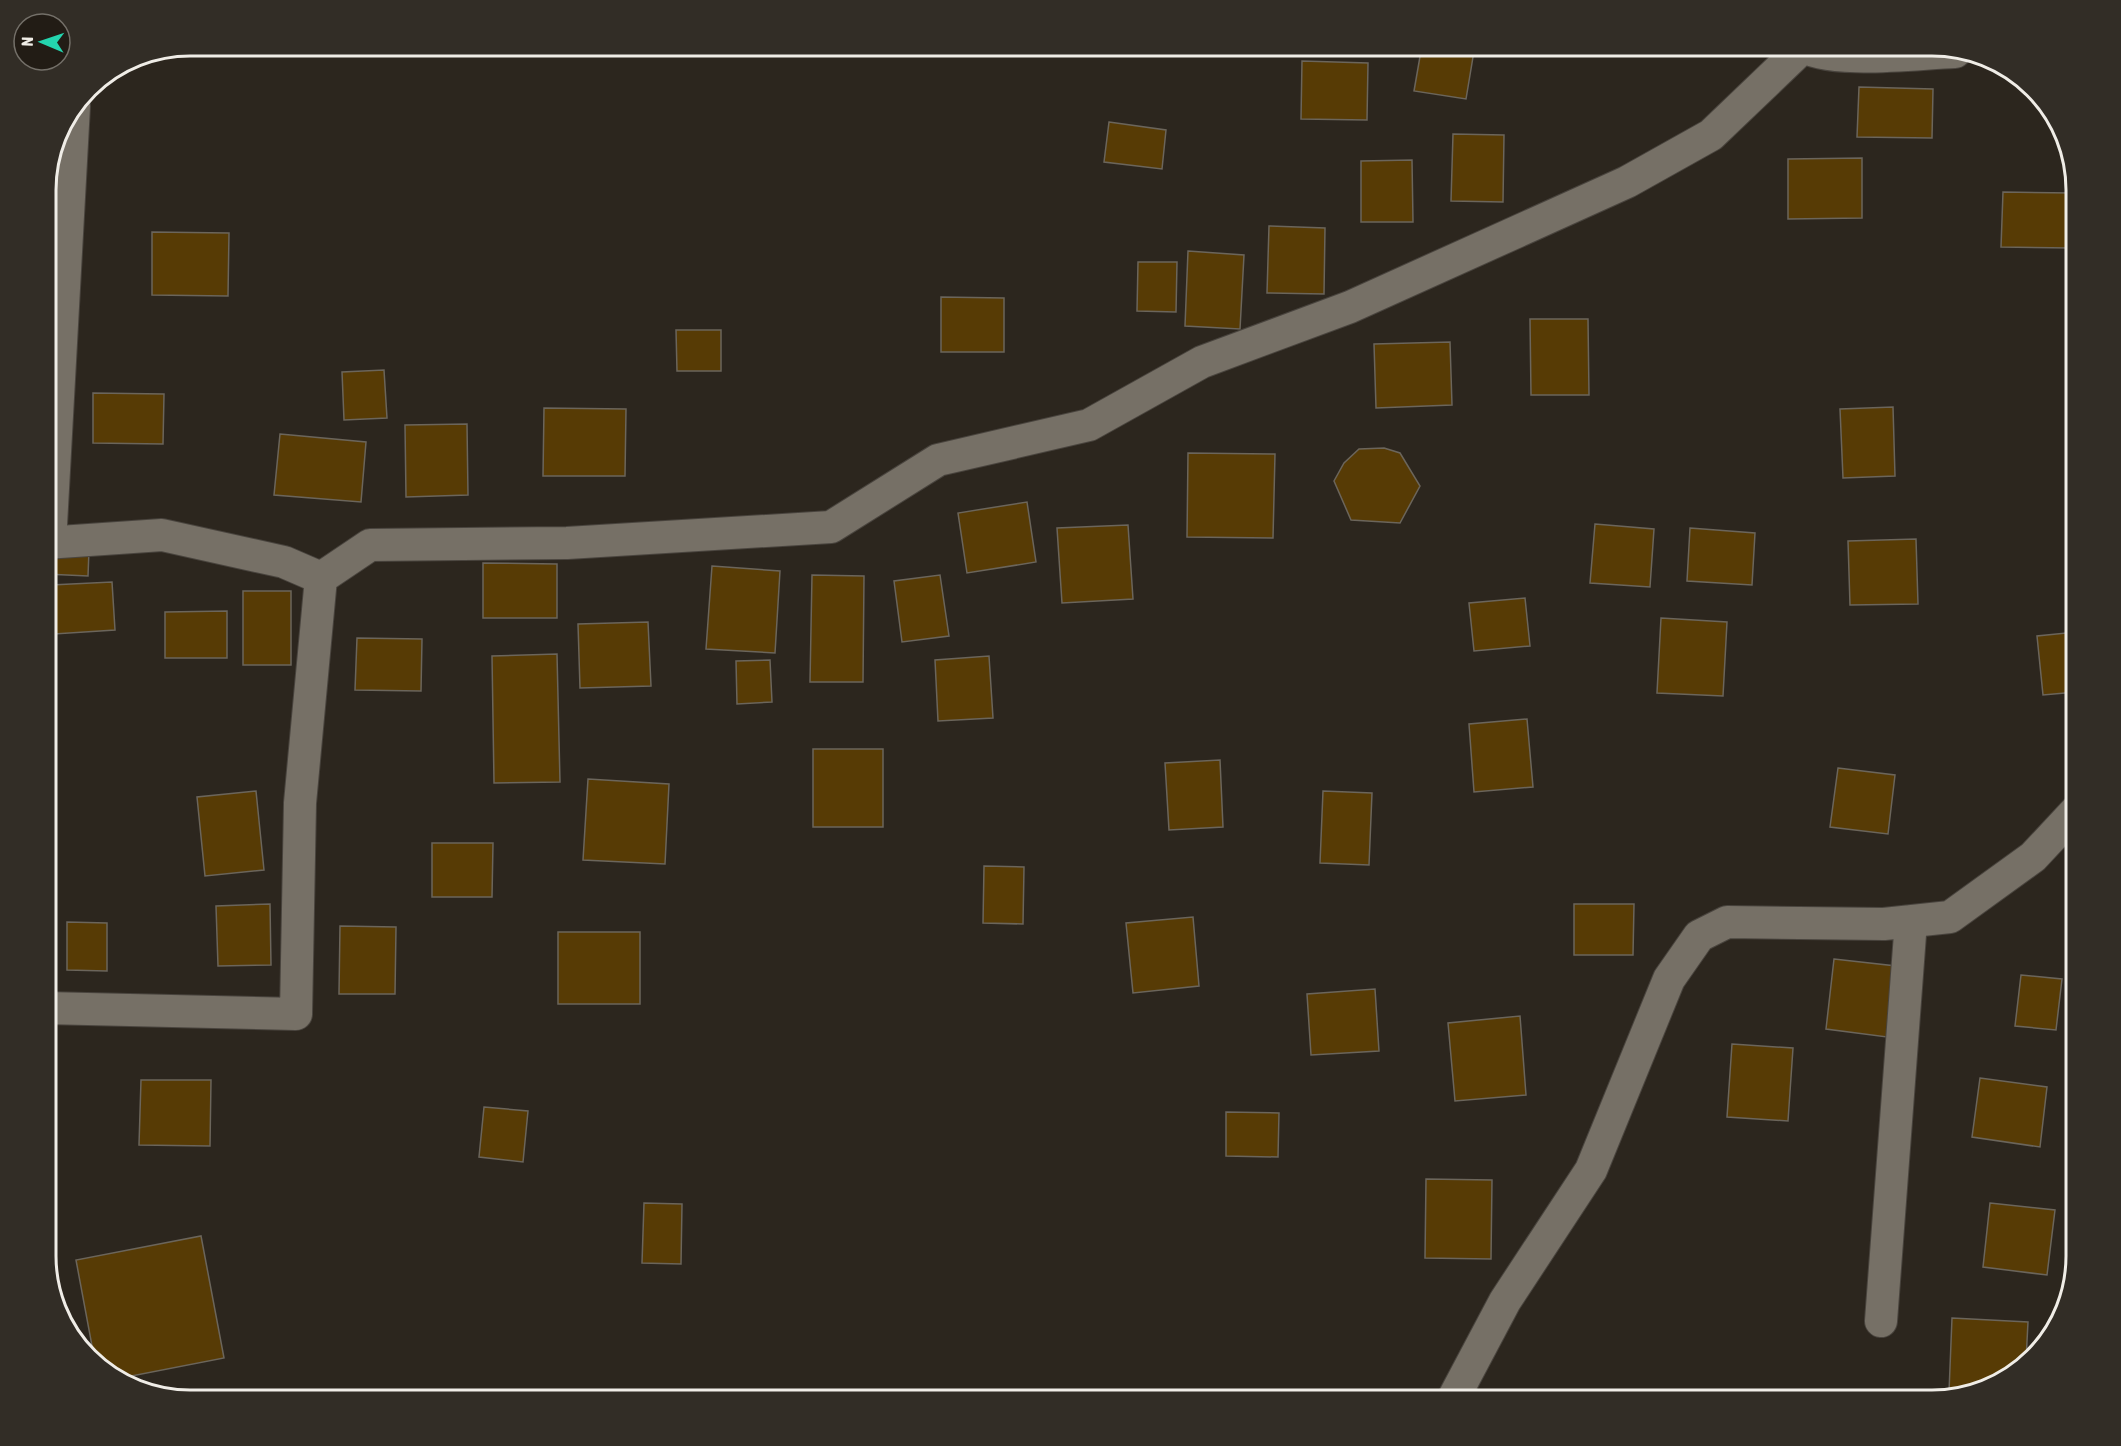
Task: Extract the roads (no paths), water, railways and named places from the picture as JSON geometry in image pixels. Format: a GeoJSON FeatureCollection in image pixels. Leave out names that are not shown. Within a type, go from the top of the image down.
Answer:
{"type":"FeatureCollection","features":[{"type":"Feature","properties":{"kind":"street"},"geometry":{"type":"LineString","coordinates":[[321,578],[370,545],[567,543],[831,527],[938,460],[1089,424],[1202,362],[1350,307],[1627,182],[1711,135],[1792,56]]}},
{"type":"Feature","properties":{"kind":"street"},"geometry":{"type":"LineString","coordinates":[[56,409],[73,122]]}},
{"type":"Feature","properties":{"kind":"street"},"geometry":{"type":"LineString","coordinates":[[56,543],[162,536],[284,562],[321,578]]}},
{"type":"Feature","properties":{"kind":"street"},"geometry":{"type":"LineString","coordinates":[[56,1008],[296,1014],[300,803],[321,578]]}},
{"type":"Feature","properties":{"kind":"street"},"geometry":{"type":"LineString","coordinates":[[1458,1390],[1505,1301],[1590,1170],[1669,979],[1699,936],[1727,922],[1884,924],[1950,917],[2033,857],[2066,822]]}},
{"type":"Feature","properties":{"kind":"street"},"geometry":{"type":"LineString","coordinates":[[1881,1321],[1911,921]]}}]}
